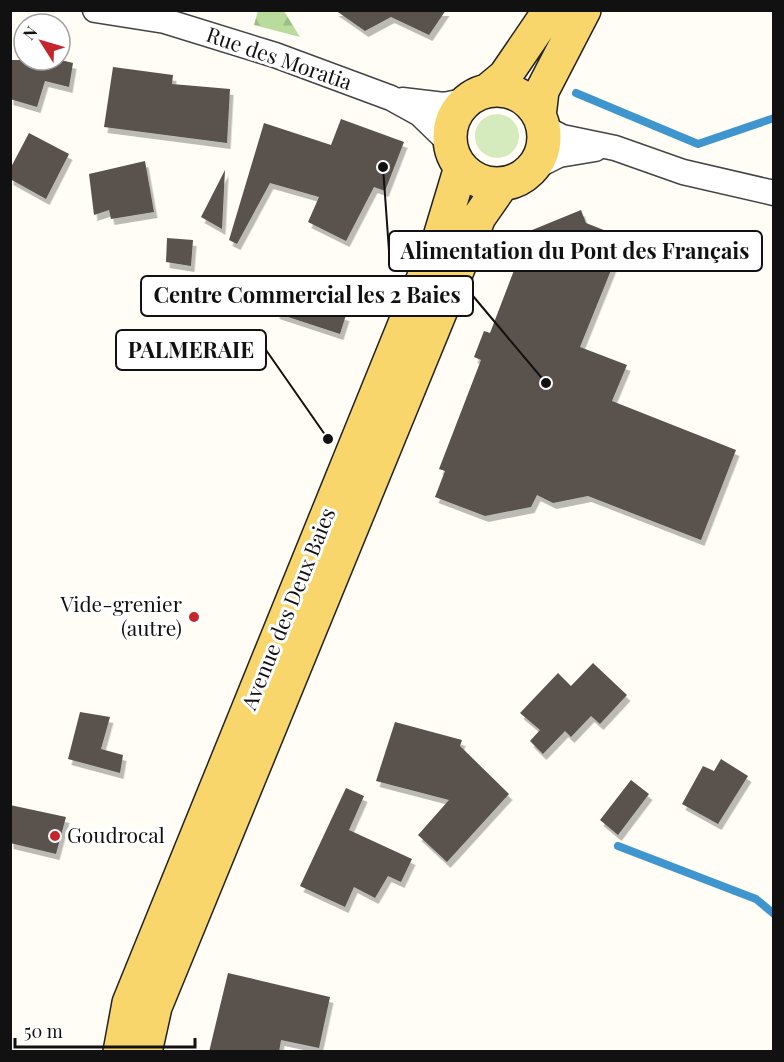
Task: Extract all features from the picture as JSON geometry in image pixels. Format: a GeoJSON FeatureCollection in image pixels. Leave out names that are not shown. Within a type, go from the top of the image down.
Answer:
{"type":"FeatureCollection","features":[{"type":"Feature","properties":{"kind":"main road"},"geometry":{"type":"LineString","coordinates":[[550,10],[505,76],[458,112],[451,127],[455,155],[472,177],[486,183],[502,184],[523,177],[531,170],[543,146],[542,91],[584,10]]}},
{"type":"Feature","properties":{"kind":"main road"},"geometry":{"type":"LineString","coordinates":[[478,96],[500,90],[513,93],[525,99],[541,122]]}},
{"type":"Feature","properties":{"kind":"main road","name":"Avenue des Deux Baies"},"geometry":{"type":"LineString","coordinates":[[120,1052],[129,1004],[439,240],[455,155]]}},
{"type":"Feature","properties":{"kind":"main road","name":"Avenue des Deux Baies"},"geometry":{"type":"LineString","coordinates":[[145,1052],[159,997],[479,217],[502,184]]}},
{"type":"Feature","properties":{"kind":"street","name":"Rue des Moratia"},"geometry":{"type":"LineString","coordinates":[[95,10],[165,21],[275,55],[391,98],[420,114],[455,155]]}},
{"type":"Feature","properties":{"kind":"street","name":"Rue des Moratia"},"geometry":{"type":"LineString","coordinates":[[391,98],[444,105],[478,96]]}},
{"type":"Feature","properties":{"kind":"street"},"geometry":{"type":"LineString","coordinates":[[541,122],[562,137],[606,147],[683,172],[774,193]]}},
{"type":"Feature","properties":{"kind":"street"},"geometry":{"type":"LineString","coordinates":[[531,170],[559,155],[606,147]]}},
{"type":"Feature","properties":{"kind":"green space"},"geometry":{"type":"Polygon","coordinates":[[[258,11],[284,11],[300,37],[254,25],[258,11]]]}},
{"type":"Feature","properties":{"kind":"green space"},"geometry":{"type":"Polygon","coordinates":[[[497,114],[513,120],[519,136],[513,152],[497,158],[481,152],[475,136],[481,120],[497,114]]]}},
{"type":"Feature","properties":{"kind":"building"},"geometry":{"type":"Polygon","coordinates":[[[335,10],[446,10],[429,35],[391,17],[365,31],[335,10]]]}},
{"type":"Feature","properties":{"kind":"building"},"geometry":{"type":"Polygon","coordinates":[[[10,60],[12,60],[12,72],[72,72],[69,87],[45,81],[37,107],[10,99],[10,60]]]}},
{"type":"Feature","properties":{"kind":"building"},"geometry":{"type":"Polygon","coordinates":[[[113,67],[173,75],[172,84],[230,89],[227,143],[104,127],[113,67]]]}},
{"type":"Feature","properties":{"kind":"building"},"geometry":{"type":"Polygon","coordinates":[[[341,119],[404,142],[385,191],[374,187],[346,241],[308,222],[319,197],[270,183],[237,244],[229,240],[264,123],[331,145],[341,119]]]}},
{"type":"Feature","properties":{"kind":"building"},"geometry":{"type":"Polygon","coordinates":[[[29,133],[69,154],[46,199],[10,179],[10,169],[29,133]]]}},
{"type":"Feature","properties":{"kind":"building"},"geometry":{"type":"Polygon","coordinates":[[[145,161],[154,212],[111,219],[109,210],[94,215],[89,174],[145,161]]]}},
{"type":"Feature","properties":{"kind":"building"},"geometry":{"type":"Polygon","coordinates":[[[225,170],[222,229],[201,217],[225,170]]]}},
{"type":"Feature","properties":{"kind":"building"},"geometry":{"type":"Polygon","coordinates":[[[581,210],[586,223],[624,238],[580,347],[627,365],[612,401],[736,450],[701,540],[588,496],[553,503],[537,495],[531,507],[485,516],[435,497],[445,471],[439,469],[481,360],[474,357],[484,331],[490,333],[521,252],[515,237],[581,210]]]}},
{"type":"Feature","properties":{"kind":"building"},"geometry":{"type":"Polygon","coordinates":[[[167,238],[193,240],[191,266],[166,262],[167,238]]]}},
{"type":"Feature","properties":{"kind":"building"},"geometry":{"type":"Polygon","coordinates":[[[302,276],[342,291],[333,312],[346,315],[340,334],[276,313],[279,300],[291,303],[302,276]]]}},
{"type":"Feature","properties":{"kind":"building"},"geometry":{"type":"Polygon","coordinates":[[[593,663],[627,695],[600,724],[591,716],[571,737],[565,731],[543,754],[530,741],[540,730],[520,713],[558,673],[571,686],[593,663]]]}},
{"type":"Feature","properties":{"kind":"building"},"geometry":{"type":"Polygon","coordinates":[[[80,712],[110,717],[101,749],[123,755],[120,773],[68,759],[80,712]]]}},
{"type":"Feature","properties":{"kind":"building"},"geometry":{"type":"Polygon","coordinates":[[[395,722],[462,740],[460,746],[509,794],[447,862],[418,835],[449,800],[376,781],[395,722]]]}},
{"type":"Feature","properties":{"kind":"building"},"geometry":{"type":"Polygon","coordinates":[[[721,759],[748,776],[718,824],[682,804],[703,766],[714,771],[721,759]]]}},
{"type":"Feature","properties":{"kind":"building"},"geometry":{"type":"Polygon","coordinates":[[[631,780],[649,794],[618,835],[600,820],[631,780]]]}},
{"type":"Feature","properties":{"kind":"building"},"geometry":{"type":"Polygon","coordinates":[[[346,788],[364,796],[349,830],[412,859],[401,882],[388,876],[375,898],[354,887],[345,907],[300,886],[346,788]]]}},
{"type":"Feature","properties":{"kind":"building"},"geometry":{"type":"Polygon","coordinates":[[[10,805],[66,817],[56,854],[10,843],[10,805]]]}},
{"type":"Feature","properties":{"kind":"building"},"geometry":{"type":"Polygon","coordinates":[[[228,973],[330,997],[319,1048],[281,1040],[279,1052],[209,1052],[228,973]]]}},
{"type":"Feature","properties":{"kind":"waterway"},"geometry":{"type":"LineString","coordinates":[[576,93],[698,144],[774,118]]}},
{"type":"Feature","properties":{"kind":"waterway"},"geometry":{"type":"LineString","coordinates":[[618,846],[756,899],[774,914]]}},
{"type":"Feature","properties":{"kind":"place","name":"Alimentation du Pont des Français"},"geometry":{"type":"Point","coordinates":[383,167]}},
{"type":"Feature","properties":{"kind":"place","name":"Centre Commercial les 2 Baies"},"geometry":{"type":"Point","coordinates":[546,383]}},
{"type":"Feature","properties":{"kind":"place","name":"PALMERAIE"},"geometry":{"type":"Point","coordinates":[328,439]}},
{"type":"Feature","properties":{"kind":"place","name":"Vide-grenier (autre)"},"geometry":{"type":"Point","coordinates":[194,617]}},
{"type":"Feature","properties":{"kind":"place","name":"Goudrocal"},"geometry":{"type":"Point","coordinates":[55,836]}}]}
